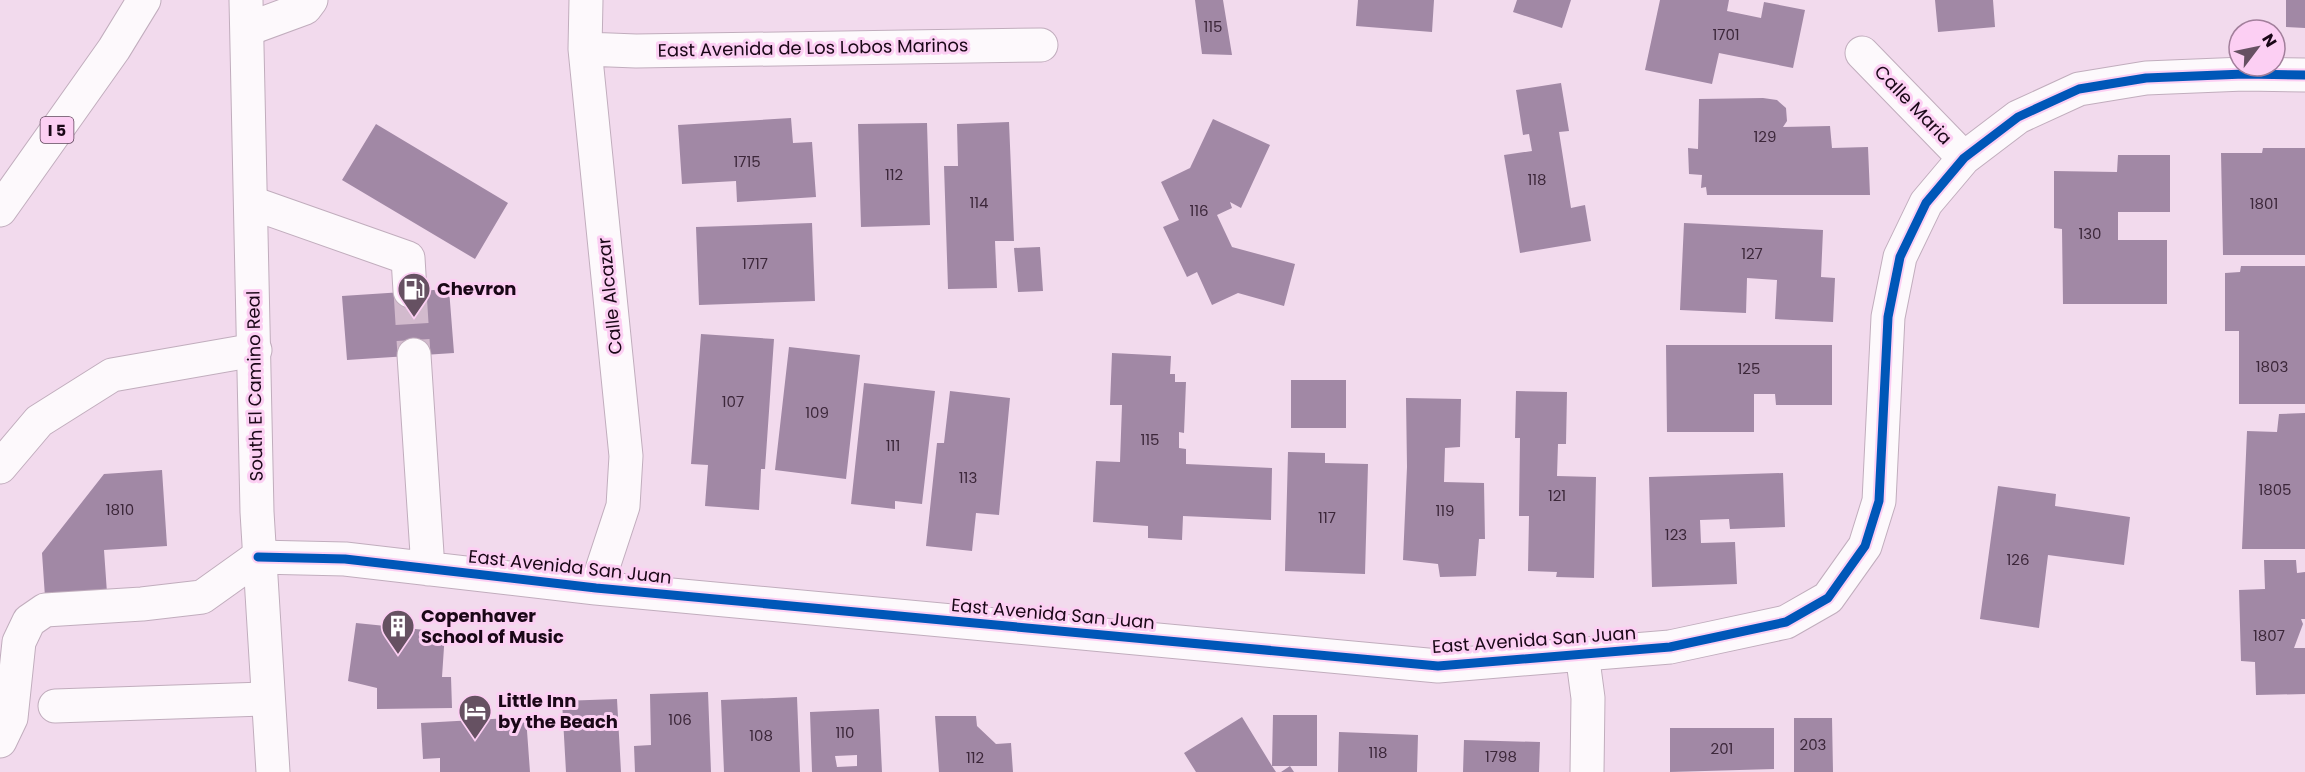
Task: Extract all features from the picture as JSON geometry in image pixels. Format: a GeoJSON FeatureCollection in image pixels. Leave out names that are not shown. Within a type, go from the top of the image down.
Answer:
{"type":"FeatureCollection","features":[{"type":"Feature","properties":{"kind":"main road","name":"I 5"},"geometry":{"type":"LineString","coordinates":[[0,210],[114,50],[144,0]]}},
{"type":"Feature","properties":{"kind":"main road"},"geometry":{"type":"LineString","coordinates":[[247,15],[306,8],[311,0]]}},
{"type":"Feature","properties":{"kind":"main road","name":"Calle Alcazar"},"geometry":{"type":"LineString","coordinates":[[585,0],[585,49],[626,456],[622,506],[596,588]]}},
{"type":"Feature","properties":{"kind":"main road","name":"South El Camino Real"},"geometry":{"type":"LineString","coordinates":[[247,15],[258,557],[273,772]]}},
{"type":"Feature","properties":{"kind":"main road","name":"East Avenida de Los Lobos Marinos"},"geometry":{"type":"LineString","coordinates":[[585,49],[636,51],[1041,45]]}},
{"type":"Feature","properties":{"kind":"main road","name":"Calle Maria"},"geometry":{"type":"LineString","coordinates":[[1862,53],[1964,158]]}},
{"type":"Feature","properties":{"kind":"main road","name":"East Avenida San Juan"},"geometry":{"type":"LineString","coordinates":[[258,557],[345,559],[596,588],[1438,666],[1670,647],[1786,622],[1828,598],[1865,546],[1879,501],[1888,317],[1900,257],[1926,203],[1964,158],[2018,117],[2079,89],[2146,78],[2244,74],[2305,75]]}},
{"type":"Feature","properties":{"kind":"main road"},"geometry":{"type":"LineString","coordinates":[[252,203],[408,258],[410,291]]}},
{"type":"Feature","properties":{"kind":"main road"},"geometry":{"type":"LineString","coordinates":[[0,467],[39,421],[112,375],[255,350]]}},
{"type":"Feature","properties":{"kind":"main road"},"geometry":{"type":"LineString","coordinates":[[414,355],[428,569]]}},
{"type":"Feature","properties":{"kind":"main road"},"geometry":{"type":"LineString","coordinates":[[0,741],[11,718],[19,642],[29,621],[45,610],[142,604],[201,597],[258,557]]}},
{"type":"Feature","properties":{"kind":"main road"},"geometry":{"type":"LineString","coordinates":[[1582,653],[1588,698],[1587,772]]}},
{"type":"Feature","properties":{"kind":"main road"},"geometry":{"type":"LineString","coordinates":[[55,706],[267,699]]}},
{"type":"Feature","properties":{"kind":"building"},"geometry":{"type":"Polygon","coordinates":[[[1195,0],[1223,0],[1232,55],[1202,54],[1195,0]]]}},
{"type":"Feature","properties":{"kind":"building"},"geometry":{"type":"Polygon","coordinates":[[[1358,0],[1434,0],[1432,32],[1356,26],[1358,0]]]}},
{"type":"Feature","properties":{"kind":"building"},"geometry":{"type":"Polygon","coordinates":[[[1517,0],[1571,0],[1562,28],[1513,12],[1517,0]]]}},
{"type":"Feature","properties":{"kind":"building"},"geometry":{"type":"Polygon","coordinates":[[[1660,0],[1729,0],[1727,11],[1761,18],[1764,2],[1805,10],[1793,68],[1719,53],[1712,84],[1645,70],[1660,0]]]}},
{"type":"Feature","properties":{"kind":"building"},"geometry":{"type":"Polygon","coordinates":[[[1935,0],[1993,0],[1995,27],[1938,32],[1935,0]]]}},
{"type":"Feature","properties":{"kind":"building"},"geometry":{"type":"Polygon","coordinates":[[[2286,0],[2305,0],[2305,28],[2287,27],[2286,0]]]}},
{"type":"Feature","properties":{"kind":"building"},"geometry":{"type":"Polygon","coordinates":[[[1561,83],[1569,131],[1559,132],[1571,208],[1585,205],[1591,241],[1520,253],[1504,155],[1532,151],[1529,134],[1523,135],[1516,90],[1561,83]]]}},
{"type":"Feature","properties":{"kind":"building"},"geometry":{"type":"Polygon","coordinates":[[[1763,98],[1777,100],[1786,108],[1787,121],[1783,127],[1830,126],[1832,148],[1868,147],[1870,195],[1707,195],[1706,187],[1701,188],[1702,175],[1689,174],[1688,148],[1698,149],[1699,99],[1763,98]]]}},
{"type":"Feature","properties":{"kind":"building"},"geometry":{"type":"Polygon","coordinates":[[[791,118],[793,143],[812,142],[816,197],[737,202],[736,181],[682,184],[678,125],[791,118]]]}},
{"type":"Feature","properties":{"kind":"building"},"geometry":{"type":"Polygon","coordinates":[[[1213,119],[1270,145],[1241,208],[1230,202],[1232,208],[1217,215],[1232,247],[1295,264],[1284,306],[1238,293],[1212,305],[1197,272],[1187,277],[1163,227],[1179,220],[1161,182],[1190,168],[1213,119]]]}},
{"type":"Feature","properties":{"kind":"building"},"geometry":{"type":"Polygon","coordinates":[[[1009,122],[1014,241],[995,241],[997,288],[948,289],[944,166],[958,166],[957,124],[1009,122]]]}},
{"type":"Feature","properties":{"kind":"building"},"geometry":{"type":"Polygon","coordinates":[[[927,123],[930,225],[861,227],[858,124],[927,123]]]}},
{"type":"Feature","properties":{"kind":"building"},"geometry":{"type":"Polygon","coordinates":[[[376,124],[508,203],[475,259],[342,180],[376,124]]]}},
{"type":"Feature","properties":{"kind":"building"},"geometry":{"type":"Polygon","coordinates":[[[2263,148],[2305,148],[2305,255],[2223,255],[2221,153],[2262,153],[2263,148]]]}},
{"type":"Feature","properties":{"kind":"building"},"geometry":{"type":"Polygon","coordinates":[[[2118,155],[2170,155],[2170,212],[2118,212],[2118,240],[2167,240],[2167,304],[2063,304],[2062,229],[2054,228],[2054,171],[2117,172],[2118,155]]]}},
{"type":"Feature","properties":{"kind":"building"},"geometry":{"type":"Polygon","coordinates":[[[812,223],[815,301],[699,305],[696,227],[812,223]]]}},
{"type":"Feature","properties":{"kind":"building"},"geometry":{"type":"Polygon","coordinates":[[[1684,223],[1823,230],[1821,277],[1835,278],[1833,322],[1775,319],[1777,280],[1747,278],[1746,313],[1680,310],[1684,223]]]}},
{"type":"Feature","properties":{"kind":"building"},"geometry":{"type":"Polygon","coordinates":[[[1040,247],[1043,291],[1018,292],[1014,248],[1040,247]]]}},
{"type":"Feature","properties":{"kind":"building"},"geometry":{"type":"Polygon","coordinates":[[[2241,266],[2305,266],[2305,404],[2239,404],[2239,331],[2225,331],[2225,273],[2240,272],[2241,266]]]}},
{"type":"Feature","properties":{"kind":"building"},"geometry":{"type":"Polygon","coordinates":[[[449,289],[454,353],[347,360],[342,296],[449,289]]]}},
{"type":"Feature","properties":{"kind":"building"},"geometry":{"type":"Polygon","coordinates":[[[701,334],[774,339],[765,469],[761,469],[759,510],[705,506],[708,465],[691,464],[701,334]]]}},
{"type":"Feature","properties":{"kind":"building"},"geometry":{"type":"Polygon","coordinates":[[[1666,345],[1832,345],[1832,405],[1776,405],[1775,394],[1754,394],[1754,432],[1667,432],[1666,345]]]}},
{"type":"Feature","properties":{"kind":"building"},"geometry":{"type":"Polygon","coordinates":[[[789,347],[860,355],[846,479],[775,470],[789,347]]]}},
{"type":"Feature","properties":{"kind":"building"},"geometry":{"type":"Polygon","coordinates":[[[1112,353],[1171,356],[1170,374],[1175,374],[1175,382],[1186,382],[1184,433],[1179,432],[1179,448],[1186,449],[1186,464],[1272,468],[1271,520],[1183,516],[1182,540],[1148,538],[1148,526],[1093,522],[1096,461],[1120,462],[1122,405],[1110,405],[1112,353]]]}},
{"type":"Feature","properties":{"kind":"building"},"geometry":{"type":"Polygon","coordinates":[[[1291,380],[1346,380],[1346,428],[1291,428],[1291,380]]]}},
{"type":"Feature","properties":{"kind":"building"},"geometry":{"type":"Polygon","coordinates":[[[864,383],[935,391],[922,504],[895,501],[895,509],[851,504],[864,383]]]}},
{"type":"Feature","properties":{"kind":"building"},"geometry":{"type":"Polygon","coordinates":[[[950,391],[1010,398],[999,515],[976,513],[972,551],[926,546],[937,443],[944,443],[950,391]]]}},
{"type":"Feature","properties":{"kind":"building"},"geometry":{"type":"Polygon","coordinates":[[[1516,391],[1567,392],[1566,444],[1558,444],[1557,476],[1596,477],[1594,578],[1556,577],[1557,572],[1528,571],[1529,516],[1519,516],[1520,438],[1515,438],[1516,391]]]}},
{"type":"Feature","properties":{"kind":"building"},"geometry":{"type":"Polygon","coordinates":[[[1406,398],[1461,399],[1460,447],[1445,448],[1444,482],[1484,483],[1485,539],[1479,539],[1476,576],[1440,577],[1438,564],[1403,560],[1407,467],[1406,398]]]}},
{"type":"Feature","properties":{"kind":"building"},"geometry":{"type":"Polygon","coordinates":[[[2305,413],[2305,549],[2242,549],[2247,431],[2277,432],[2279,414],[2305,413]]]}},
{"type":"Feature","properties":{"kind":"building"},"geometry":{"type":"Polygon","coordinates":[[[1288,452],[1325,453],[1325,463],[1368,464],[1365,574],[1285,571],[1288,452]]]}},
{"type":"Feature","properties":{"kind":"building"},"geometry":{"type":"Polygon","coordinates":[[[162,470],[167,546],[104,550],[107,593],[45,597],[42,553],[104,474],[162,470]]]}},
{"type":"Feature","properties":{"kind":"building"},"geometry":{"type":"Polygon","coordinates":[[[1783,473],[1785,527],[1730,529],[1729,519],[1700,520],[1701,543],[1735,542],[1737,584],[1652,587],[1649,477],[1783,473]]]}},
{"type":"Feature","properties":{"kind":"building"},"geometry":{"type":"Polygon","coordinates":[[[1998,486],[2056,494],[2055,506],[2130,517],[2124,565],[2048,555],[2039,628],[1980,619],[1998,486]]]}},
{"type":"Feature","properties":{"kind":"building"},"geometry":{"type":"Polygon","coordinates":[[[2264,560],[2296,560],[2297,573],[2305,572],[2305,619],[2301,619],[2303,624],[2294,648],[2305,648],[2305,694],[2256,695],[2255,662],[2241,661],[2239,590],[2265,589],[2264,560]]]}},
{"type":"Feature","properties":{"kind":"building","name":"Copenhaver School of Music"},"geometry":{"type":"Polygon","coordinates":[[[356,623],[445,632],[442,677],[451,677],[452,708],[377,709],[377,688],[348,681],[356,623]]]}},
{"type":"Feature","properties":{"kind":"building"},"geometry":{"type":"Polygon","coordinates":[[[708,692],[711,772],[635,772],[634,746],[651,745],[650,694],[708,692]]]}},
{"type":"Feature","properties":{"kind":"building"},"geometry":{"type":"Polygon","coordinates":[[[797,697],[800,772],[724,772],[721,700],[797,697]]]}},
{"type":"Feature","properties":{"kind":"building"},"geometry":{"type":"Polygon","coordinates":[[[617,699],[621,772],[566,772],[562,701],[617,699]]]}},
{"type":"Feature","properties":{"kind":"building"},"geometry":{"type":"Polygon","coordinates":[[[879,709],[882,772],[812,772],[810,712],[879,709]],[[857,755],[835,756],[837,767],[857,766],[857,755]]]}},
{"type":"Feature","properties":{"kind":"building"},"geometry":{"type":"Polygon","coordinates":[[[1273,715],[1317,715],[1317,766],[1272,766],[1273,715]]]}},
{"type":"Feature","properties":{"kind":"building"},"geometry":{"type":"Polygon","coordinates":[[[935,716],[976,716],[977,726],[996,744],[1011,743],[1013,772],[939,772],[935,716]]]}},
{"type":"Feature","properties":{"kind":"building","name":"Little Inn by the Beach"},"geometry":{"type":"Polygon","coordinates":[[[526,717],[530,772],[440,772],[440,758],[423,759],[421,723],[526,717]]]}},
{"type":"Feature","properties":{"kind":"building"},"geometry":{"type":"Polygon","coordinates":[[[1242,717],[1276,772],[1196,772],[1184,753],[1242,717]]]}},
{"type":"Feature","properties":{"kind":"building"},"geometry":{"type":"Polygon","coordinates":[[[1794,718],[1832,718],[1833,772],[1794,772],[1794,718]]]}},
{"type":"Feature","properties":{"kind":"building"},"geometry":{"type":"Polygon","coordinates":[[[1670,728],[1774,728],[1774,769],[1670,772],[1670,728]]]}},
{"type":"Feature","properties":{"kind":"building"},"geometry":{"type":"Polygon","coordinates":[[[1339,732],[1418,735],[1417,772],[1338,772],[1339,732]]]}},
{"type":"Feature","properties":{"kind":"building"},"geometry":{"type":"Polygon","coordinates":[[[1464,740],[1540,742],[1539,772],[1463,772],[1464,740]]]}},
{"type":"Feature","properties":{"kind":"building"},"geometry":{"type":"Polygon","coordinates":[[[1290,766],[1294,772],[1281,772],[1290,766]]]}},
{"type":"Feature","properties":{"kind":"tunnel"},"geometry":{"type":"LineString","coordinates":[[410,291],[414,355]]}},
{"type":"Feature","properties":{"kind":"cycle path"},"geometry":{"type":"LineString","coordinates":[[258,557],[345,559],[596,588],[1438,666],[1670,647],[1786,622],[1828,598],[1865,546],[1879,501],[1888,317],[1900,257],[1926,203],[1964,158],[2018,117],[2079,89],[2146,78],[2244,74],[2305,75]]}},
{"type":"Feature","properties":{"kind":"place","name":"Chevron"},"geometry":{"type":"Point","coordinates":[414,318]}},
{"type":"Feature","properties":{"kind":"place","name":"Copenhaver School of Music"},"geometry":{"type":"Point","coordinates":[398,655]}},
{"type":"Feature","properties":{"kind":"place","name":"Little Inn by the Beach"},"geometry":{"type":"Point","coordinates":[475,740]}}]}
